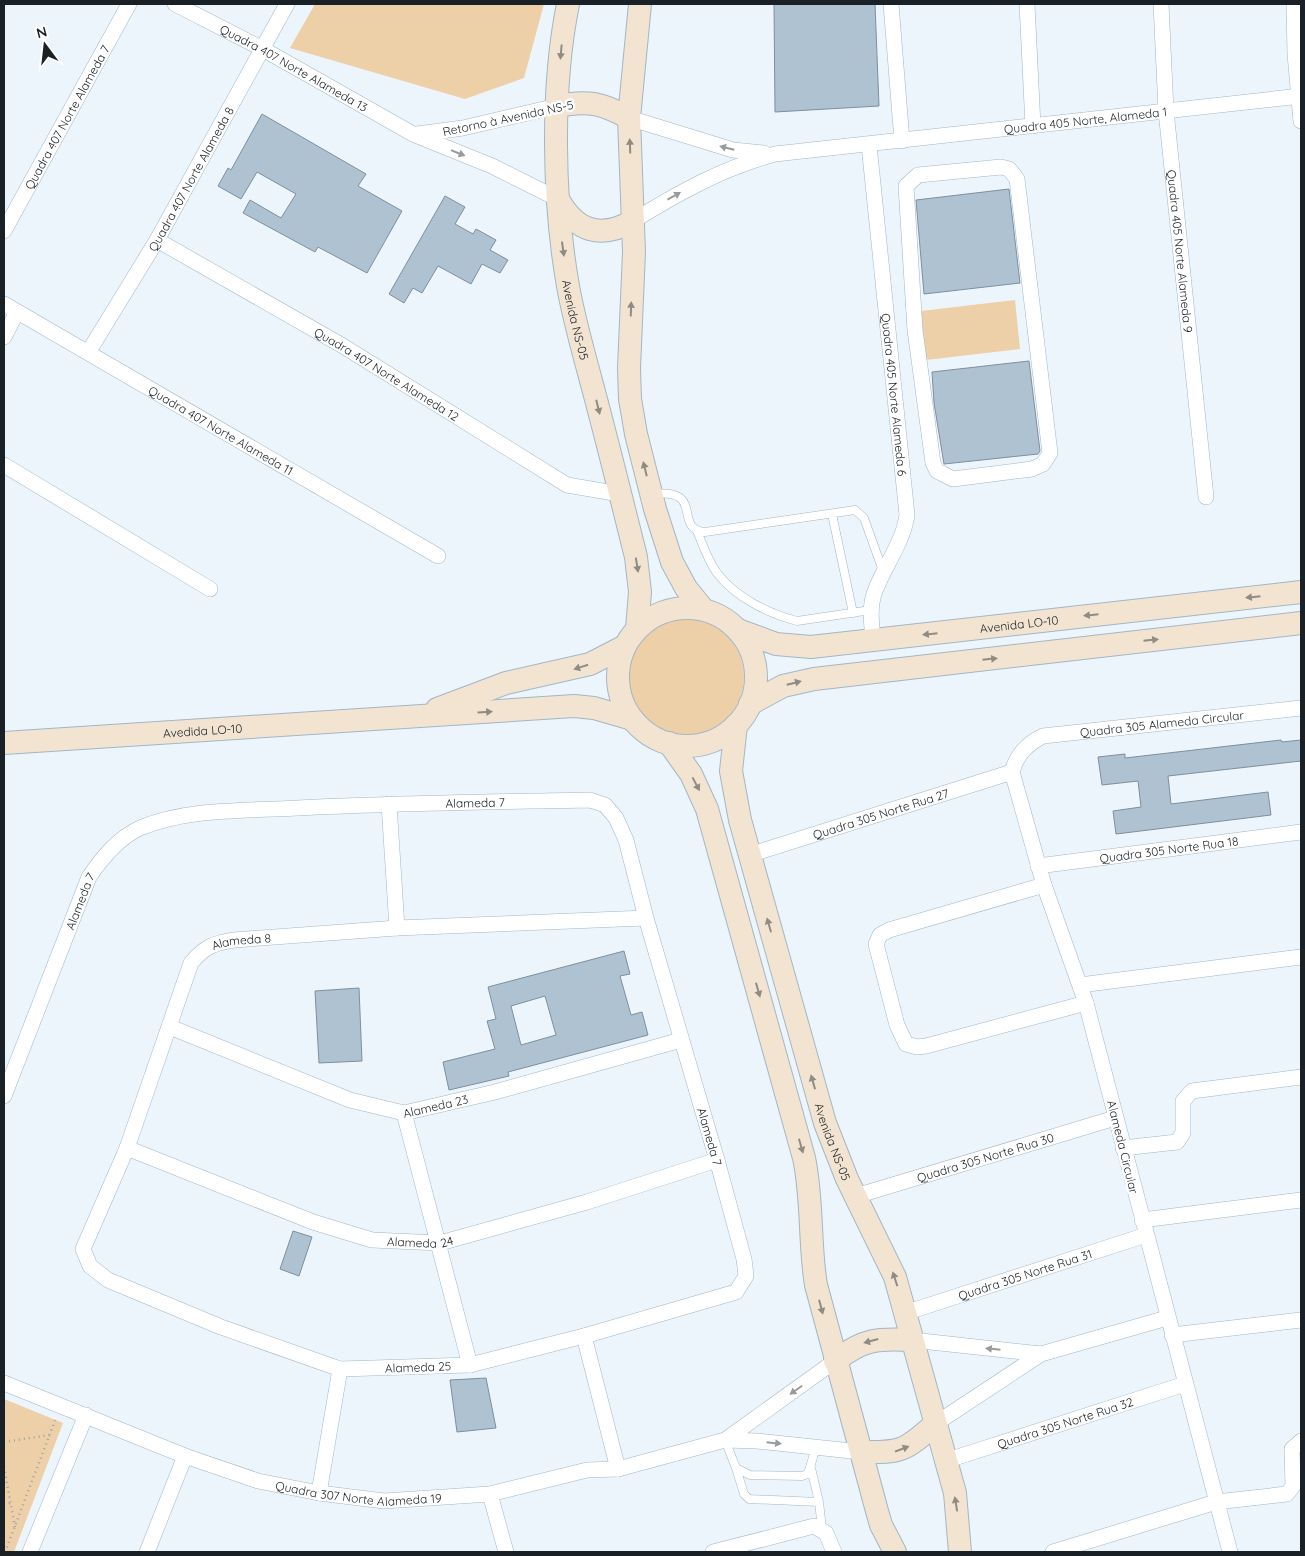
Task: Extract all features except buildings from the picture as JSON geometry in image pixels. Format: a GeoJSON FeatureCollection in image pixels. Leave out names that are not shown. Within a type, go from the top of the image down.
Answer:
{"type":"FeatureCollection","features":[{"type":"Feature","properties":{"kind":"street","name":"Quadra 407 Norte Alameda 7"},"geometry":{"type":"LineString","coordinates":[[4,230],[129,4]]}},
{"type":"Feature","properties":{"kind":"street","name":"Quadra 407 Norte Alameda 13"},"geometry":{"type":"LineString","coordinates":[[174,4],[261,48],[413,134],[492,166],[558,200]]}},
{"type":"Feature","properties":{"kind":"street","name":"Quadra 407 Norte Alameda 8"},"geometry":{"type":"LineString","coordinates":[[89,351],[157,240],[261,48],[287,4]]}},
{"type":"Feature","properties":{"kind":"street","name":"Avenida NS-05"},"geometry":{"type":"LineString","coordinates":[[568,4],[561,48],[557,106],[558,200],[568,287],[638,569],[640,604],[631,638],[618,668],[618,684],[621,699],[632,719],[649,734],[669,743],[686,746],[709,742],[725,734],[736,725],[750,704],[755,691],[756,669],[750,648],[738,630],[722,617],[703,610],[690,608],[670,610],[652,617],[631,638]]}},
{"type":"Feature","properties":{"kind":"street"},"geometry":{"type":"LineString","coordinates":[[640,4],[629,118],[634,252],[629,390],[634,426],[651,494],[675,569],[703,610]]}},
{"type":"Feature","properties":{"kind":"street"},"geometry":{"type":"LineString","coordinates":[[891,4],[902,141]]}},
{"type":"Feature","properties":{"kind":"street"},"geometry":{"type":"LineString","coordinates":[[1026,4],[1033,126]]}},
{"type":"Feature","properties":{"kind":"street","name":"Quadra 405 Norte Alameda 9"},"geometry":{"type":"LineString","coordinates":[[1161,4],[1166,111],[1206,497]]}},
{"type":"Feature","properties":{"kind":"street"},"geometry":{"type":"LineString","coordinates":[[1294,4],[1301,121]]}},
{"type":"Feature","properties":{"kind":"street","name":"Quadra 405 Norte, Alameda 1"},"geometry":{"type":"LineString","coordinates":[[775,154],[1300,96]]}},
{"type":"Feature","properties":{"kind":"street","name":"Retorno à Avenida NS-5"},"geometry":{"type":"LineString","coordinates":[[413,134],[463,128],[557,106],[593,102],[606,105],[629,118]]}},
{"type":"Feature","properties":{"kind":"street"},"geometry":{"type":"LineString","coordinates":[[629,118],[733,150],[775,154]]}},
{"type":"Feature","properties":{"kind":"street","name":"Quadra 405 Norte Alameda 6"},"geometry":{"type":"LineString","coordinates":[[869,144],[907,515],[901,535],[874,594],[871,610],[873,640]]}},
{"type":"Feature","properties":{"kind":"street"},"geometry":{"type":"LineString","coordinates":[[558,200],[568,214],[594,231],[608,231],[633,221],[668,199],[740,164],[775,154]]}},
{"type":"Feature","properties":{"kind":"street"},"geometry":{"type":"LineString","coordinates":[[1001,167],[1009,169],[1017,179],[1041,370],[1050,453],[1043,464],[1032,469],[953,478],[937,471],[933,463],[915,330],[906,186],[918,175],[1001,167]]}},
{"type":"Feature","properties":{"kind":"street","name":"Quadra 407 Norte Alameda 12"},"geometry":{"type":"LineString","coordinates":[[157,240],[342,346],[567,485],[620,494]]}},
{"type":"Feature","properties":{"kind":"street","name":"Quadra 407 Norte Alameda 11"},"geometry":{"type":"LineString","coordinates":[[4,304],[89,351],[438,556]]}},
{"type":"Feature","properties":{"kind":"street"},"geometry":{"type":"LineString","coordinates":[[4,337],[17,312]]}},
{"type":"Feature","properties":{"kind":"street"},"geometry":{"type":"LineString","coordinates":[[889,333],[915,330]]}},
{"type":"Feature","properties":{"kind":"street"},"geometry":{"type":"LineString","coordinates":[[4,465],[210,589]]}},
{"type":"Feature","properties":{"kind":"street","name":"Avenida LO-10"},"geometry":{"type":"LineString","coordinates":[[738,630],[766,641],[799,647],[1301,592]]}},
{"type":"Feature","properties":{"kind":"street"},"geometry":{"type":"LineString","coordinates":[[750,704],[783,686],[814,678],[1301,623]]}},
{"type":"Feature","properties":{"kind":"street","name":"Avedida LO-10"},"geometry":{"type":"LineString","coordinates":[[402,718],[434,710],[519,679],[590,664],[631,638]]}},
{"type":"Feature","properties":{"kind":"street","name":"Avedida LO-10"},"geometry":{"type":"LineString","coordinates":[[4,743],[580,706],[632,719]]}},
{"type":"Feature","properties":{"kind":"street","name":"Quadra 305 Alameda Circular"},"geometry":{"type":"LineString","coordinates":[[1012,772],[1015,760],[1024,748],[1043,736],[1301,708]]}},
{"type":"Feature","properties":{"kind":"street","name":"Avenida NS-05"},"geometry":{"type":"LineString","coordinates":[[736,725],[731,775],[736,808],[822,1114],[841,1165],[889,1262],[905,1313],[957,1505],[960,1552]]}},
{"type":"Feature","properties":{"kind":"street","name":"Avenida NS-05"},"geometry":{"type":"LineString","coordinates":[[669,743],[691,774],[707,809],[804,1158],[809,1181],[811,1259],[816,1286],[881,1526],[895,1552]]}},
{"type":"Feature","properties":{"kind":"street","name":"Quadra 305 Norte Rua 27"},"geometry":{"type":"LineString","coordinates":[[749,854],[1012,772]]}},
{"type":"Feature","properties":{"kind":"street","name":"Alameda Circular"},"geometry":{"type":"LineString","coordinates":[[1012,772],[1044,885],[1086,1003],[1167,1318],[1230,1552]]}},
{"type":"Feature","properties":{"kind":"street","name":"Alameda 7"},"geometry":{"type":"LineString","coordinates":[[4,1096],[89,877],[104,855],[123,839],[139,829],[169,819],[230,811],[389,804],[590,800],[605,805],[616,818],[626,840],[646,918],[717,1160],[746,1268],[746,1276],[736,1292]]}},
{"type":"Feature","properties":{"kind":"street"},"geometry":{"type":"LineString","coordinates":[[389,804],[396,928]]}},
{"type":"Feature","properties":{"kind":"street","name":"Quadra 305 Norte Rua 18"},"geometry":{"type":"LineString","coordinates":[[1038,866],[1301,832]]}},
{"type":"Feature","properties":{"kind":"street"},"geometry":{"type":"LineString","coordinates":[[1044,885],[889,930],[880,935],[876,944],[897,1026],[906,1044],[917,1048],[1086,1003]]}},
{"type":"Feature","properties":{"kind":"street","name":"Alameda 8"},"geometry":{"type":"LineString","coordinates":[[108,1280],[90,1266],[83,1249],[127,1148],[191,964],[206,947],[234,940],[396,928],[646,918]]}},
{"type":"Feature","properties":{"kind":"street"},"geometry":{"type":"LineString","coordinates":[[1080,985],[1301,957]]}},
{"type":"Feature","properties":{"kind":"street","name":"Alameda 23"},"geometry":{"type":"LineString","coordinates":[[170,1027],[350,1100],[404,1113],[495,1092],[681,1040]]}},
{"type":"Feature","properties":{"kind":"street"},"geometry":{"type":"LineString","coordinates":[[1123,1148],[1177,1142],[1183,1133],[1183,1101],[1192,1091],[1301,1077]]}},
{"type":"Feature","properties":{"kind":"street"},"geometry":{"type":"LineString","coordinates":[[404,1113],[440,1243],[470,1365]]}},
{"type":"Feature","properties":{"kind":"street","name":"Quadra 305 Norte Rua 30"},"geometry":{"type":"LineString","coordinates":[[856,1196],[1115,1118]]}},
{"type":"Feature","properties":{"kind":"street","name":"Alameda 24"},"geometry":{"type":"LineString","coordinates":[[127,1148],[313,1222],[372,1240],[440,1243],[587,1202],[717,1160]]}},
{"type":"Feature","properties":{"kind":"street"},"geometry":{"type":"LineString","coordinates":[[1142,1220],[1301,1200]]}},
{"type":"Feature","properties":{"kind":"street","name":"Quadra 305 Norte Rua 31"},"geometry":{"type":"LineString","coordinates":[[905,1313],[1146,1236]]}},
{"type":"Feature","properties":{"kind":"street","name":"Alameda 25"},"geometry":{"type":"LineString","coordinates":[[108,1280],[221,1327],[340,1368],[470,1365],[584,1336],[736,1292]]}},
{"type":"Feature","properties":{"kind":"street"},"geometry":{"type":"LineString","coordinates":[[725,1440],[861,1452],[890,1452],[904,1449],[935,1424],[1041,1354],[1167,1318]]}},
{"type":"Feature","properties":{"kind":"street"},"geometry":{"type":"LineString","coordinates":[[1172,1335],[1301,1320]]}},
{"type":"Feature","properties":{"kind":"street"},"geometry":{"type":"LineString","coordinates":[[584,1336],[618,1469]]}},
{"type":"Feature","properties":{"kind":"street"},"geometry":{"type":"LineString","coordinates":[[725,1440],[851,1349],[867,1342],[879,1339],[912,1340],[1041,1354]]}},
{"type":"Feature","properties":{"kind":"street"},"geometry":{"type":"LineString","coordinates":[[319,1493],[340,1368]]}},
{"type":"Feature","properties":{"kind":"street","name":"Quadra 307 Norte Alameda 19"},"geometry":{"type":"LineString","coordinates":[[4,1383],[184,1456],[258,1481],[319,1493],[384,1501],[490,1494],[587,1470],[618,1469],[725,1440]]}},
{"type":"Feature","properties":{"kind":"street","name":"Quadra 305 Norte Rua 32"},"geometry":{"type":"LineString","coordinates":[[945,1460],[1185,1384]]}},
{"type":"Feature","properties":{"kind":"street"},"geometry":{"type":"LineString","coordinates":[[30,1552],[86,1416]]}},
{"type":"Feature","properties":{"kind":"street"},"geometry":{"type":"LineString","coordinates":[[1053,1552],[1216,1502],[1287,1494],[1292,1486],[1292,1449],[1301,1441]]}},
{"type":"Feature","properties":{"kind":"street"},"geometry":{"type":"LineString","coordinates":[[147,1552],[184,1456]]}},
{"type":"Feature","properties":{"kind":"street"},"geometry":{"type":"LineString","coordinates":[[490,1494],[506,1552]]}},
{"type":"Feature","properties":{"kind":"street"},"geometry":{"type":"LineString","coordinates":[[713,1552],[809,1527],[822,1529],[829,1538],[834,1552]]}},
{"type":"Feature","properties":{"kind":"lane"},"geometry":{"type":"LineString","coordinates":[[651,494],[671,492],[678,495],[684,503],[691,526],[697,531],[719,575],[746,599],[785,618],[797,621],[871,610]]}},
{"type":"Feature","properties":{"kind":"lane"},"geometry":{"type":"LineString","coordinates":[[697,531],[706,532],[855,510],[861,513],[884,573]]}},
{"type":"Feature","properties":{"kind":"lane"},"geometry":{"type":"LineString","coordinates":[[832,514],[854,613]]}},
{"type":"Feature","properties":{"kind":"lane"},"geometry":{"type":"LineString","coordinates":[[725,1440],[744,1494],[749,1499],[819,1502]]}},
{"type":"Feature","properties":{"kind":"lane"},"geometry":{"type":"LineString","coordinates":[[736,1468],[750,1475],[802,1476],[808,1474],[811,1468],[816,1447]]}},
{"type":"Feature","properties":{"kind":"lane"},"geometry":{"type":"LineString","coordinates":[[811,1468],[819,1502],[822,1529]]}},
{"type":"Feature","properties":{"kind":"path"},"geometry":{"type":"LineString","coordinates":[[5,1552],[57,1417]]}},
{"type":"Feature","properties":{"kind":"path"},"geometry":{"type":"LineString","coordinates":[[4,1442],[50,1435]]}},
{"type":"Feature","properties":{"kind":"path"},"geometry":{"type":"LineString","coordinates":[[4,1467],[15,1527]]}},
{"type":"Feature","properties":{"kind":"path"},"geometry":{"type":"LineString","coordinates":[[4,1505],[10,1503]]}},
{"type":"Feature","properties":{"kind":"shaded area"},"geometry":{"type":"Polygon","coordinates":[[[315,4],[544,4],[524,78],[465,99],[290,48],[315,4]]]}},
{"type":"Feature","properties":{"kind":"shaded area"},"geometry":{"type":"Polygon","coordinates":[[[1015,300],[1020,349],[926,360],[921,311],[1015,300]]]}},
{"type":"Feature","properties":{"kind":"shaded area"},"geometry":{"type":"Polygon","coordinates":[[[686,619],[708,623],[718,628],[727,636],[735,645],[740,655],[744,677],[740,699],[735,709],[727,718],[718,726],[708,731],[686,735],[664,731],[654,726],[645,718],[637,709],[632,699],[628,677],[632,655],[637,645],[645,636],[654,628],[664,623],[686,619]]]}},
{"type":"Feature","properties":{"kind":"shaded area"},"geometry":{"type":"Polygon","coordinates":[[[4,1399],[63,1423],[14,1552],[4,1552],[4,1399]]]}}]}
